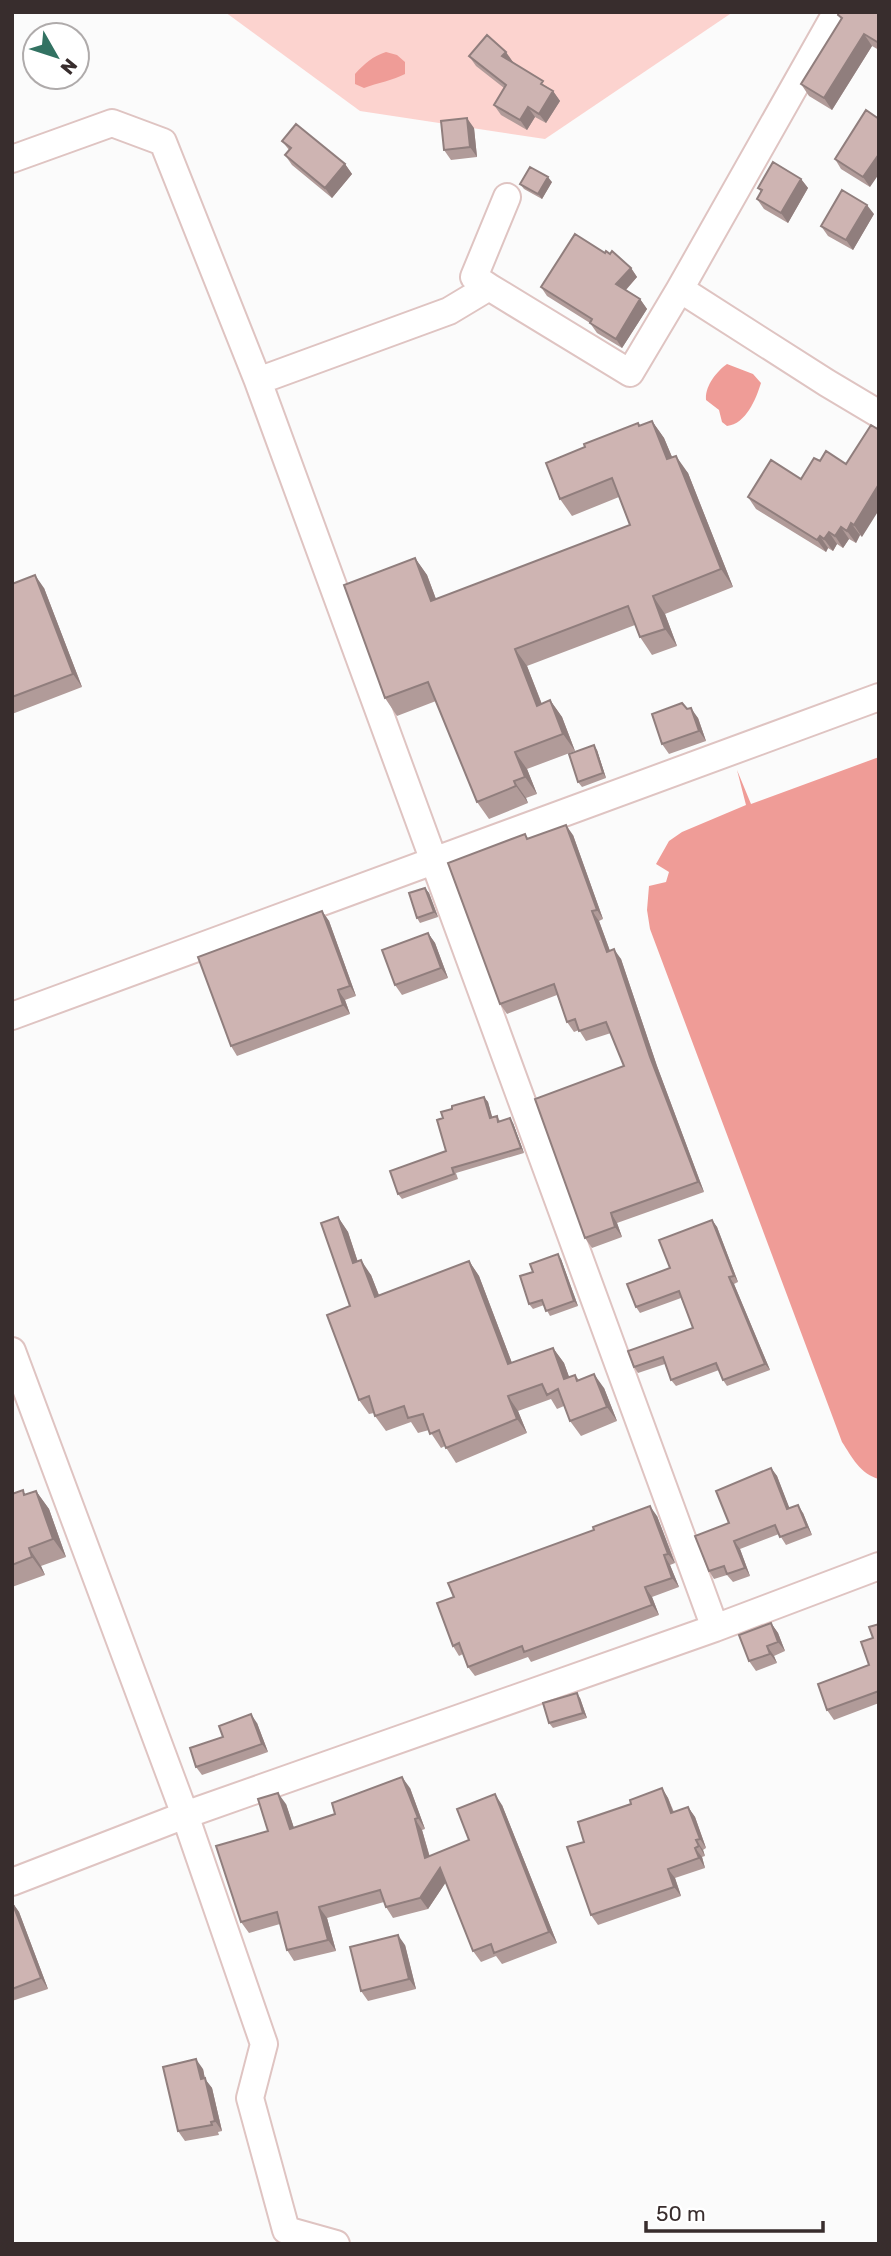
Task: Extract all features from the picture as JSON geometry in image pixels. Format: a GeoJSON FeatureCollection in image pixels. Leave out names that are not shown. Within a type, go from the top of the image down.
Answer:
{"type":"FeatureCollection","features":[{"type":"Feature","properties":{"kind":"street"},"geometry":{"type":"LineString","coordinates":[[507,197],[474,277],[630,373],[835,15]]}},
{"type":"Feature","properties":{"kind":"street"},"geometry":{"type":"LineString","coordinates":[[12,159],[112,123],[163,142],[258,381],[715,1628]]}},
{"type":"Feature","properties":{"kind":"street"},"geometry":{"type":"LineString","coordinates":[[258,381],[449,311],[489,288]]}},
{"type":"Feature","properties":{"kind":"street"},"geometry":{"type":"LineString","coordinates":[[680,289],[879,414]]}},
{"type":"Feature","properties":{"kind":"street"},"geometry":{"type":"LineString","coordinates":[[12,1016],[879,697]]}},
{"type":"Feature","properties":{"kind":"street"},"geometry":{"type":"LineString","coordinates":[[12,1351],[185,1815],[264,2044],[250,2098],[286,2230],[336,2244]]}},
{"type":"Feature","properties":{"kind":"street"},"geometry":{"type":"LineString","coordinates":[[12,1882],[185,1815],[715,1628],[879,1566]]}},
{"type":"Feature","properties":{"kind":"shaded area"},"geometry":{"type":"Polygon","coordinates":[[[225,12],[733,12],[545,139],[360,111],[225,12]]]}},
{"type":"Feature","properties":{"kind":"shaded area"},"geometry":{"type":"Polygon","coordinates":[[[386,52],[397,55],[405,62],[405,74],[364,88],[355,84],[358,70],[386,52]]]}},
{"type":"Feature","properties":{"kind":"shaded area"},"geometry":{"type":"Polygon","coordinates":[[[727,364],[753,374],[761,383],[745,416],[727,426],[722,422],[719,410],[706,400],[712,380],[727,364]]]}},
{"type":"Feature","properties":{"kind":"shaded area"},"geometry":{"type":"Polygon","coordinates":[[[879,757],[879,1479],[862,1469],[842,1442],[650,929],[647,910],[649,886],[666,882],[669,872],[656,864],[669,841],[682,832],[746,805],[737,770],[751,804],[879,757]]]}},
{"type":"Feature","properties":{"kind":"building"},"geometry":{"type":"Polygon","coordinates":[[[839,12],[879,12],[879,43],[864,34],[824,98],[801,84],[842,18],[838,15],[839,12]]]}},
{"type":"Feature","properties":{"kind":"building"},"geometry":{"type":"Polygon","coordinates":[[[487,35],[506,52],[502,56],[543,81],[541,84],[553,91],[539,114],[528,107],[520,120],[494,105],[506,85],[469,56],[487,35]]]}},
{"type":"Feature","properties":{"kind":"building"},"geometry":{"type":"Polygon","coordinates":[[[866,110],[879,119],[879,154],[863,177],[835,159],[866,110]]]}},
{"type":"Feature","properties":{"kind":"building"},"geometry":{"type":"Polygon","coordinates":[[[467,118],[470,147],[444,150],[441,121],[467,118]]]}},
{"type":"Feature","properties":{"kind":"building"},"geometry":{"type":"Polygon","coordinates":[[[296,124],[345,164],[325,188],[285,155],[291,148],[282,141],[296,124]]]}},
{"type":"Feature","properties":{"kind":"building"},"geometry":{"type":"Polygon","coordinates":[[[773,162],[801,179],[781,213],[757,199],[762,190],[758,188],[773,162]]]}},
{"type":"Feature","properties":{"kind":"building"},"geometry":{"type":"Polygon","coordinates":[[[530,167],[548,177],[538,194],[520,184],[530,167]]]}},
{"type":"Feature","properties":{"kind":"building"},"geometry":{"type":"Polygon","coordinates":[[[842,190],[867,205],[846,240],[821,226],[842,190]]]}},
{"type":"Feature","properties":{"kind":"building"},"geometry":{"type":"Polygon","coordinates":[[[575,234],[605,253],[606,251],[610,254],[612,251],[631,268],[616,284],[640,299],[616,339],[590,323],[592,319],[541,287],[575,234]]]}},
{"type":"Feature","properties":{"kind":"building"},"geometry":{"type":"Polygon","coordinates":[[[652,421],[667,459],[676,456],[721,569],[653,596],[665,629],[640,637],[628,606],[515,649],[537,706],[550,700],[563,734],[515,752],[525,777],[514,781],[516,786],[477,802],[428,682],[385,698],[344,585],[415,558],[431,601],[630,525],[612,478],[560,499],[546,463],[585,447],[584,444],[638,423],[639,426],[652,421]]]}},
{"type":"Feature","properties":{"kind":"building"},"geometry":{"type":"Polygon","coordinates":[[[871,425],[879,430],[879,484],[854,525],[851,523],[847,531],[841,527],[835,536],[829,532],[824,539],[820,536],[817,540],[748,497],[771,460],[801,479],[814,458],[820,461],[826,451],[846,464],[871,425]]]}},
{"type":"Feature","properties":{"kind":"building"},"geometry":{"type":"Polygon","coordinates":[[[35,575],[73,674],[12,697],[12,584],[35,575]]]}},
{"type":"Feature","properties":{"kind":"building"},"geometry":{"type":"Polygon","coordinates":[[[682,703],[687,709],[691,708],[699,731],[662,744],[652,714],[682,703]]]}},
{"type":"Feature","properties":{"kind":"building"},"geometry":{"type":"Polygon","coordinates":[[[594,745],[603,773],[578,782],[569,754],[594,745]]]}},
{"type":"Feature","properties":{"kind":"building"},"geometry":{"type":"Polygon","coordinates":[[[566,825],[597,910],[592,911],[607,952],[614,949],[650,1057],[698,1182],[611,1213],[615,1227],[585,1238],[535,1099],[624,1066],[606,1022],[579,1031],[575,1019],[567,1022],[554,984],[500,1004],[448,863],[525,834],[527,839],[566,825]]]}},
{"type":"Feature","properties":{"kind":"building"},"geometry":{"type":"Polygon","coordinates":[[[425,888],[434,912],[417,918],[409,893],[425,888]]]}},
{"type":"Feature","properties":{"kind":"building"},"geometry":{"type":"Polygon","coordinates":[[[322,911],[350,986],[338,990],[343,1005],[231,1046],[198,957],[322,911]]]}},
{"type":"Feature","properties":{"kind":"building"},"geometry":{"type":"Polygon","coordinates":[[[428,933],[441,968],[395,985],[382,950],[428,933]]]}},
{"type":"Feature","properties":{"kind":"building"},"geometry":{"type":"Polygon","coordinates":[[[484,1097],[490,1118],[497,1116],[498,1122],[510,1118],[521,1148],[452,1168],[454,1174],[398,1194],[390,1171],[446,1151],[437,1120],[443,1118],[441,1112],[484,1097]]]}},
{"type":"Feature","properties":{"kind":"building"},"geometry":{"type":"Polygon","coordinates":[[[338,1217],[353,1263],[361,1260],[375,1297],[469,1261],[508,1364],[553,1348],[564,1379],[575,1375],[577,1381],[594,1374],[607,1407],[570,1421],[558,1389],[547,1395],[542,1384],[508,1396],[517,1419],[446,1448],[439,1430],[430,1434],[423,1414],[408,1418],[404,1406],[375,1416],[369,1396],[359,1400],[327,1315],[350,1306],[321,1223],[338,1217]]]}},
{"type":"Feature","properties":{"kind":"building"},"geometry":{"type":"Polygon","coordinates":[[[712,1220],[734,1276],[729,1277],[765,1364],[723,1380],[716,1363],[671,1380],[663,1357],[634,1367],[628,1351],[693,1328],[679,1291],[636,1307],[627,1284],[670,1268],[659,1240],[712,1220]]]}},
{"type":"Feature","properties":{"kind":"building"},"geometry":{"type":"Polygon","coordinates":[[[558,1254],[574,1301],[546,1311],[542,1300],[529,1304],[520,1276],[533,1272],[530,1264],[558,1254]]]}},
{"type":"Feature","properties":{"kind":"building"},"geometry":{"type":"Polygon","coordinates":[[[771,1468],[787,1509],[798,1505],[807,1527],[780,1537],[775,1525],[734,1541],[745,1568],[727,1574],[724,1566],[709,1571],[695,1536],[729,1523],[716,1491],[771,1468]]]}},
{"type":"Feature","properties":{"kind":"building"},"geometry":{"type":"Polygon","coordinates":[[[23,1490],[24,1495],[36,1491],[53,1539],[29,1548],[32,1557],[12,1565],[12,1494],[23,1490]]]}},
{"type":"Feature","properties":{"kind":"building"},"geometry":{"type":"Polygon","coordinates":[[[650,1506],[668,1554],[664,1555],[672,1578],[645,1587],[652,1605],[524,1652],[522,1646],[468,1667],[459,1643],[453,1646],[437,1603],[454,1597],[448,1583],[594,1530],[593,1527],[650,1506]]]}},
{"type":"Feature","properties":{"kind":"building"},"geometry":{"type":"Polygon","coordinates":[[[771,1623],[778,1642],[767,1646],[770,1654],[749,1661],[739,1635],[771,1623]]]}},
{"type":"Feature","properties":{"kind":"building"},"geometry":{"type":"Polygon","coordinates":[[[879,1624],[879,1691],[827,1710],[818,1684],[869,1665],[861,1642],[873,1638],[869,1627],[879,1624]]]}},
{"type":"Feature","properties":{"kind":"building"},"geometry":{"type":"Polygon","coordinates":[[[577,1693],[583,1713],[549,1723],[543,1703],[577,1693]]]}},
{"type":"Feature","properties":{"kind":"building"},"geometry":{"type":"Polygon","coordinates":[[[251,1714],[262,1744],[196,1767],[190,1748],[223,1737],[219,1726],[251,1714]]]}},
{"type":"Feature","properties":{"kind":"building"},"geometry":{"type":"Polygon","coordinates":[[[402,1777],[418,1818],[415,1819],[425,1858],[469,1840],[457,1809],[495,1794],[549,1932],[494,1953],[491,1944],[473,1951],[440,1868],[420,1898],[386,1907],[380,1890],[319,1907],[328,1940],[287,1950],[277,1912],[241,1922],[216,1846],[268,1831],[258,1799],[278,1793],[290,1829],[335,1814],[332,1803],[402,1777]]]}},
{"type":"Feature","properties":{"kind":"building"},"geometry":{"type":"Polygon","coordinates":[[[662,1788],[671,1813],[688,1807],[700,1839],[696,1840],[699,1846],[695,1848],[699,1858],[668,1869],[674,1887],[591,1915],[567,1847],[584,1842],[578,1822],[631,1804],[630,1800],[662,1788]]]}},
{"type":"Feature","properties":{"kind":"building"},"geometry":{"type":"Polygon","coordinates":[[[12,1902],[41,1978],[12,1989],[12,1902]]]}},
{"type":"Feature","properties":{"kind":"building"},"geometry":{"type":"Polygon","coordinates":[[[398,1935],[409,1979],[361,1991],[350,1947],[398,1935]]]}},
{"type":"Feature","properties":{"kind":"building"},"geometry":{"type":"Polygon","coordinates":[[[196,2059],[201,2079],[205,2078],[215,2121],[211,2122],[212,2125],[178,2131],[163,2067],[196,2059]]]}}]}
